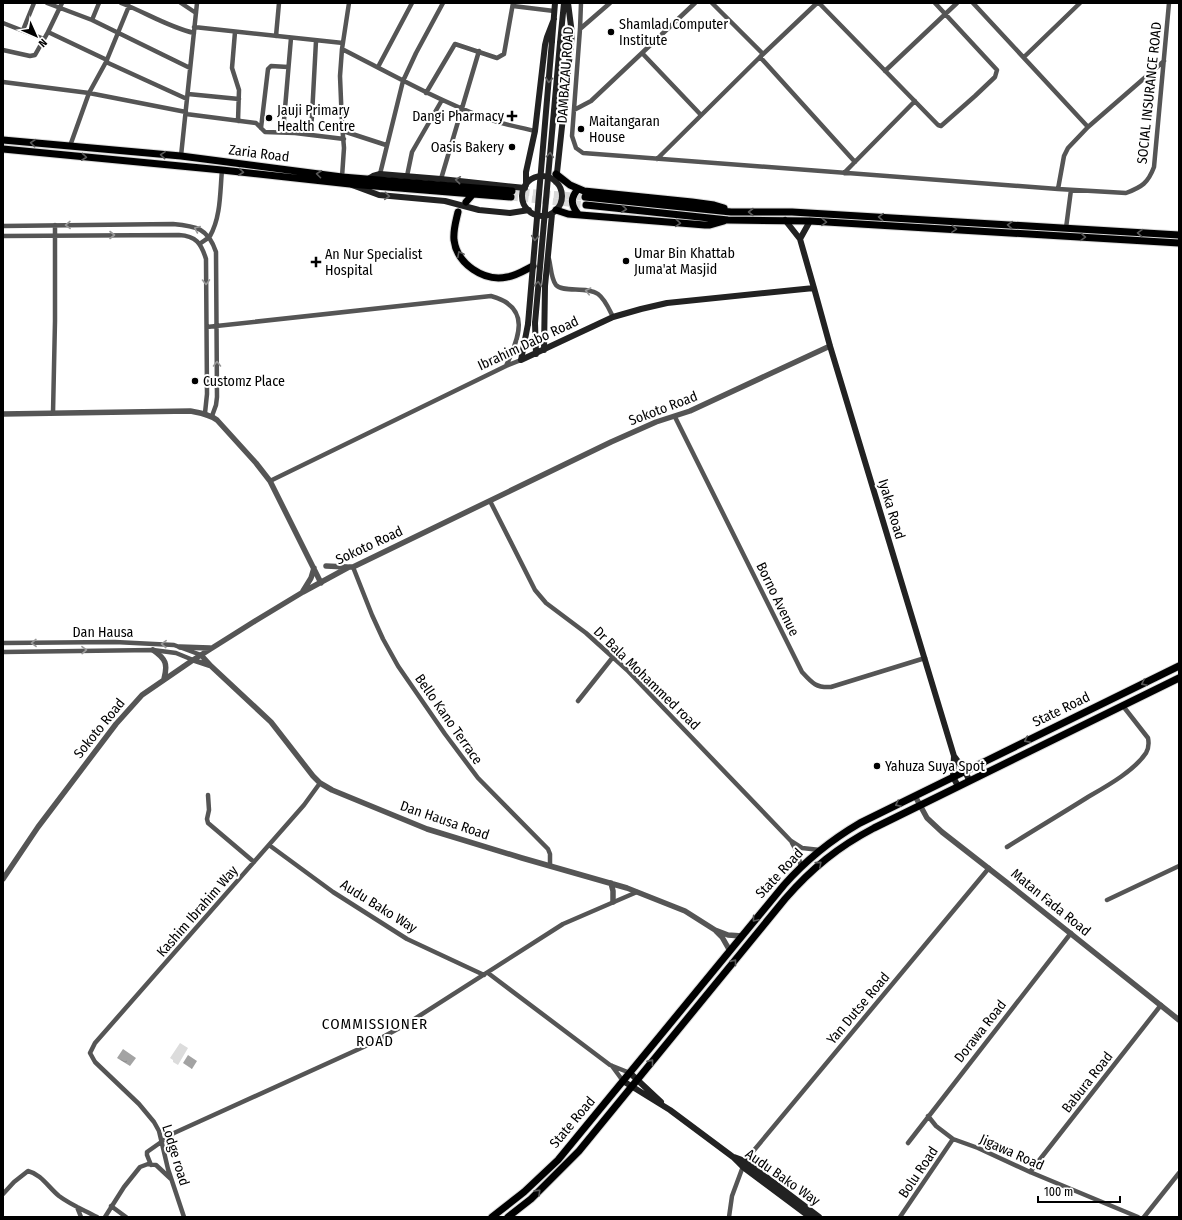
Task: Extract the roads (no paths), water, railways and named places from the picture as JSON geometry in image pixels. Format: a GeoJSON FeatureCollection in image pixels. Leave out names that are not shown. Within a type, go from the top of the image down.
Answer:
{"type":"FeatureCollection","features":[{"type":"Feature","properties":{"kind":"main road"},"geometry":{"type":"LineString","coordinates":[[520,360],[528,324],[555,3]]}},
{"type":"Feature","properties":{"kind":"main road"},"geometry":{"type":"LineString","coordinates":[[536,354],[535,323],[564,3]]}},
{"type":"Feature","properties":{"kind":"main road"},"geometry":{"type":"LineString","coordinates":[[544,350],[544,317],[548,255],[554,212],[561,204],[562,196],[556,178],[572,34],[568,3]]}},
{"type":"Feature","properties":{"kind":"main road"},"geometry":{"type":"LineString","coordinates":[[554,19],[546,37],[535,131],[526,172],[523,197],[526,207],[537,215],[542,216],[554,212],[705,225],[728,220]]}},
{"type":"Feature","properties":{"kind":"main road","name":"Zaria Road"},"geometry":{"type":"LineString","coordinates":[[3,140],[181,156],[342,177],[511,194],[473,194],[350,184],[3,149]]}},
{"type":"Feature","properties":{"kind":"main road"},"geometry":{"type":"LineString","coordinates":[[368,179],[380,174],[525,186]]}},
{"type":"Feature","properties":{"kind":"main road"},"geometry":{"type":"LineString","coordinates":[[525,186],[537,177],[556,178],[578,189],[601,194],[714,205],[731,212]]}},
{"type":"Feature","properties":{"kind":"main road"},"geometry":{"type":"LineString","coordinates":[[350,184],[379,196],[445,201],[479,210],[516,213],[529,210]]}},
{"type":"Feature","properties":{"kind":"main road"},"geometry":{"type":"LineString","coordinates":[[578,189],[572,200],[573,206],[578,214]]}},
{"type":"Feature","properties":{"kind":"main road"},"geometry":{"type":"LineString","coordinates":[[466,202],[473,194]]}},
{"type":"Feature","properties":{"kind":"main road"},"geometry":{"type":"LineString","coordinates":[[585,197],[731,212],[792,212],[1179,236]]}},
{"type":"Feature","properties":{"kind":"main road"},"geometry":{"type":"LineString","coordinates":[[586,205],[728,220],[810,221],[1179,244]]}},
{"type":"Feature","properties":{"kind":"main road"},"geometry":{"type":"LineString","coordinates":[[458,212],[454,240],[460,257],[476,272],[490,277],[507,277],[533,266]]}},
{"type":"Feature","properties":{"kind":"main road"},"geometry":{"type":"LineString","coordinates":[[785,220],[800,239],[810,221]]}},
{"type":"Feature","properties":{"kind":"main road","name":"Iyaka Road"},"geometry":{"type":"LineString","coordinates":[[800,239],[830,346],[954,756],[953,777]]}},
{"type":"Feature","properties":{"kind":"main road","name":"Ibrahim Dabo Road"},"geometry":{"type":"LineString","coordinates":[[520,360],[536,354],[613,317],[667,303],[814,288]]}},
{"type":"Feature","properties":{"kind":"main road","name":"State Road"},"geometry":{"type":"LineString","coordinates":[[492,1217],[524,1192],[558,1160],[784,885],[820,850],[846,831],[1179,666]]}},
{"type":"Feature","properties":{"kind":"main road","name":"State Road"},"geometry":{"type":"LineString","coordinates":[[508,1217],[531,1199],[571,1159],[811,870],[835,851],[856,838],[969,780],[1179,678]]}},
{"type":"Feature","properties":{"kind":"main road"},"geometry":{"type":"LineString","coordinates":[[954,756],[965,771],[969,780]]}},
{"type":"Feature","properties":{"kind":"main road"},"geometry":{"type":"LineString","coordinates":[[953,777],[958,786]]}},
{"type":"Feature","properties":{"kind":"main road","name":"Audu Bako Way"},"geometry":{"type":"LineString","coordinates":[[630,1073],[670,1110]]}},
{"type":"Feature","properties":{"kind":"main road","name":"Audu Bako Way"},"geometry":{"type":"LineString","coordinates":[[623,1081],[670,1110],[733,1157],[819,1217]]}},
{"type":"Feature","properties":{"kind":"main road","name":"Audu Bako Way"},"geometry":{"type":"LineString","coordinates":[[744,1164],[810,1217]]}},
{"type":"Feature","properties":{"kind":"street"},"geometry":{"type":"LineString","coordinates":[[23,30],[34,3]]}},
{"type":"Feature","properties":{"kind":"street"},"geometry":{"type":"LineString","coordinates":[[47,3],[61,5],[190,68]]}},
{"type":"Feature","properties":{"kind":"street"},"geometry":{"type":"LineString","coordinates":[[92,20],[99,3]]}},
{"type":"Feature","properties":{"kind":"street"},"geometry":{"type":"LineString","coordinates":[[121,3],[173,27],[194,33]]}},
{"type":"Feature","properties":{"kind":"street"},"geometry":{"type":"LineString","coordinates":[[181,3],[196,14]]}},
{"type":"Feature","properties":{"kind":"street"},"geometry":{"type":"LineString","coordinates":[[181,156],[197,3]]}},
{"type":"Feature","properties":{"kind":"street"},"geometry":{"type":"LineString","coordinates":[[276,36],[280,3]]}},
{"type":"Feature","properties":{"kind":"street"},"geometry":{"type":"LineString","coordinates":[[342,177],[344,139],[342,131],[340,76],[349,4],[354,3]]}},
{"type":"Feature","properties":{"kind":"street"},"geometry":{"type":"LineString","coordinates":[[378,67],[412,3]]}},
{"type":"Feature","properties":{"kind":"street"},"geometry":{"type":"LineString","coordinates":[[380,174],[403,81],[416,52],[443,3]]}},
{"type":"Feature","properties":{"kind":"street","name":"DAMBAZAU ROAD"},"geometry":{"type":"LineString","coordinates":[[581,3],[572,136],[576,148],[584,153],[657,159]]}},
{"type":"Feature","properties":{"kind":"street"},"geometry":{"type":"LineString","coordinates":[[580,29],[610,3]]}},
{"type":"Feature","properties":{"kind":"street"},"geometry":{"type":"LineString","coordinates":[[574,110],[591,101],[695,3]]}},
{"type":"Feature","properties":{"kind":"street"},"geometry":{"type":"LineString","coordinates":[[712,3],[856,162]]}},
{"type":"Feature","properties":{"kind":"street"},"geometry":{"type":"LineString","coordinates":[[657,159],[761,56],[818,3],[938,125],[941,126],[995,77],[997,70],[934,3]]}},
{"type":"Feature","properties":{"kind":"street"},"geometry":{"type":"LineString","coordinates":[[885,71],[956,3]]}},
{"type":"Feature","properties":{"kind":"street"},"geometry":{"type":"LineString","coordinates":[[973,3],[1088,127]]}},
{"type":"Feature","properties":{"kind":"street"},"geometry":{"type":"LineString","coordinates":[[1024,57],[1080,3]]}},
{"type":"Feature","properties":{"kind":"street","name":"SOCIAL INSURANCE ROAD"},"geometry":{"type":"LineString","coordinates":[[1071,190],[1126,193],[1136,190],[1145,184],[1150,178],[1154,167],[1170,3]]}},
{"type":"Feature","properties":{"kind":"street"},"geometry":{"type":"LineString","coordinates":[[426,93],[454,44],[497,58],[504,54],[513,4],[554,11]]}},
{"type":"Feature","properties":{"kind":"street"},"geometry":{"type":"LineString","coordinates":[[3,50],[33,56],[48,32],[61,5]]}},
{"type":"Feature","properties":{"kind":"street"},"geometry":{"type":"LineString","coordinates":[[70,146],[89,93],[119,33],[129,6]]}},
{"type":"Feature","properties":{"kind":"street"},"geometry":{"type":"LineString","coordinates":[[3,23],[44,39]]}},
{"type":"Feature","properties":{"kind":"street"},"geometry":{"type":"LineString","coordinates":[[194,27],[316,41],[343,46],[426,93],[486,119],[535,131]]}},
{"type":"Feature","properties":{"kind":"street"},"geometry":{"type":"LineString","coordinates":[[48,32],[106,61],[187,96],[239,99]]}},
{"type":"Feature","properties":{"kind":"street"},"geometry":{"type":"LineString","coordinates":[[235,32],[232,68],[239,90],[238,121]]}},
{"type":"Feature","properties":{"kind":"street"},"geometry":{"type":"LineString","coordinates":[[283,132],[291,38]]}},
{"type":"Feature","properties":{"kind":"street"},"geometry":{"type":"LineString","coordinates":[[311,134],[316,41]]}},
{"type":"Feature","properties":{"kind":"street"},"geometry":{"type":"LineString","coordinates":[[441,178],[479,51]]}},
{"type":"Feature","properties":{"kind":"street"},"geometry":{"type":"LineString","coordinates":[[642,53],[701,115]]}},
{"type":"Feature","properties":{"kind":"street"},"geometry":{"type":"LineString","coordinates":[[1058,190],[1064,156],[1068,148],[1088,127],[1164,61]]}},
{"type":"Feature","properties":{"kind":"street"},"geometry":{"type":"LineString","coordinates":[[261,128],[268,69],[271,66],[288,67]]}},
{"type":"Feature","properties":{"kind":"street"},"geometry":{"type":"LineString","coordinates":[[3,82],[89,93],[186,113],[256,123],[265,132],[311,134],[344,139]]}},
{"type":"Feature","properties":{"kind":"street"},"geometry":{"type":"LineString","coordinates":[[407,176],[412,152],[442,100]]}},
{"type":"Feature","properties":{"kind":"street"},"geometry":{"type":"LineString","coordinates":[[844,173],[915,101]]}},
{"type":"Feature","properties":{"kind":"street"},"geometry":{"type":"LineString","coordinates":[[342,131],[386,145]]}},
{"type":"Feature","properties":{"kind":"street"},"geometry":{"type":"LineString","coordinates":[[657,159],[1071,190],[1066,228]]}},
{"type":"Feature","properties":{"kind":"street"},"geometry":{"type":"LineString","coordinates":[[200,244],[209,237],[215,223],[218,210],[222,170]]}},
{"type":"Feature","properties":{"kind":"street"},"geometry":{"type":"LineString","coordinates":[[3,226],[173,224],[200,229],[209,237],[216,252],[217,397],[212,416]]}},
{"type":"Feature","properties":{"kind":"street"},"geometry":{"type":"LineString","coordinates":[[53,413],[55,321],[54,225]]}},
{"type":"Feature","properties":{"kind":"street"},"geometry":{"type":"LineString","coordinates":[[3,236],[187,235],[194,238],[200,244],[206,259],[207,394],[204,413]]}},
{"type":"Feature","properties":{"kind":"street"},"geometry":{"type":"LineString","coordinates":[[548,255],[554,281],[557,286],[561,289],[587,290],[598,294],[613,317]]}},
{"type":"Feature","properties":{"kind":"street"},"geometry":{"type":"LineString","coordinates":[[207,327],[491,296],[499,298],[511,305],[518,315],[519,329],[515,346],[506,366]]}},
{"type":"Feature","properties":{"kind":"street","name":"Sokoto Road"},"geometry":{"type":"LineString","coordinates":[[3,879],[38,827],[116,724],[142,695],[193,660],[303,592],[351,567],[611,442],[656,422],[690,411],[830,346]]}},
{"type":"Feature","properties":{"kind":"street","name":"Ibrahim Dabo Road"},"geometry":{"type":"LineString","coordinates":[[270,481],[520,360]]}},
{"type":"Feature","properties":{"kind":"street"},"geometry":{"type":"LineString","coordinates":[[3,414],[190,411],[212,416],[270,481],[321,583]]}},
{"type":"Feature","properties":{"kind":"street","name":"Borno Avenue"},"geometry":{"type":"LineString","coordinates":[[674,417],[802,672],[811,683],[821,688],[831,687],[925,658]]}},
{"type":"Feature","properties":{"kind":"street","name":"Dr Bala Mohammed road"},"geometry":{"type":"LineString","coordinates":[[490,501],[535,590],[546,603],[586,633],[627,670],[791,841]]}},
{"type":"Feature","properties":{"kind":"street"},"geometry":{"type":"LineString","coordinates":[[326,566],[351,567]]}},
{"type":"Feature","properties":{"kind":"street","name":"Bello Kano Terrace"},"geometry":{"type":"LineString","coordinates":[[351,567],[382,639],[398,666],[445,734],[478,778],[548,849],[550,854],[550,866]]}},
{"type":"Feature","properties":{"kind":"street"},"geometry":{"type":"LineString","coordinates":[[303,592],[311,578],[314,568]]}},
{"type":"Feature","properties":{"kind":"street","name":"Dan Hausa"},"geometry":{"type":"LineString","coordinates":[[3,643],[115,642],[174,645],[201,655]]}},
{"type":"Feature","properties":{"kind":"street"},"geometry":{"type":"LineString","coordinates":[[180,647],[212,648]]}},
{"type":"Feature","properties":{"kind":"street"},"geometry":{"type":"LineString","coordinates":[[153,650],[164,659],[166,664],[164,679]]}},
{"type":"Feature","properties":{"kind":"street","name":"Dan Hausa"},"geometry":{"type":"LineString","coordinates":[[3,652],[153,650],[176,653],[193,660]]}},
{"type":"Feature","properties":{"kind":"street","name":"Dan Hausa Road"},"geometry":{"type":"LineString","coordinates":[[201,655],[271,722],[313,776],[320,783],[332,790],[427,829],[611,883],[685,911],[722,937],[730,951]]}},
{"type":"Feature","properties":{"kind":"street"},"geometry":{"type":"LineString","coordinates":[[578,701],[613,657]]}},
{"type":"Feature","properties":{"kind":"street"},"geometry":{"type":"LineString","coordinates":[[193,660],[211,666]]}},
{"type":"Feature","properties":{"kind":"street"},"geometry":{"type":"LineString","coordinates":[[1006,847],[1106,786],[1125,773],[1148,751],[1148,738],[1123,706]]}},
{"type":"Feature","properties":{"kind":"street","name":"Kashim Ibrahim Way"},"geometry":{"type":"LineString","coordinates":[[90,1053],[95,1043],[304,805],[320,783]]}},
{"type":"Feature","properties":{"kind":"street"},"geometry":{"type":"LineString","coordinates":[[208,795],[208,823],[254,862]]}},
{"type":"Feature","properties":{"kind":"street","name":"Matan Fada Road"},"geometry":{"type":"LineString","coordinates":[[915,796],[927,818],[933,824],[1179,1020]]}},
{"type":"Feature","properties":{"kind":"street"},"geometry":{"type":"LineString","coordinates":[[791,841],[802,848],[820,850]]}},
{"type":"Feature","properties":{"kind":"street"},"geometry":{"type":"LineString","coordinates":[[791,841],[798,854],[801,867]]}},
{"type":"Feature","properties":{"kind":"street","name":"Audu Bako Way"},"geometry":{"type":"LineString","coordinates":[[269,845],[333,892],[407,939],[486,974],[610,1065]]}},
{"type":"Feature","properties":{"kind":"street"},"geometry":{"type":"LineString","coordinates":[[1107,900],[1179,866]]}},
{"type":"Feature","properties":{"kind":"street","name":"Yan Dutse Road"},"geometry":{"type":"LineString","coordinates":[[744,1164],[989,868]]}},
{"type":"Feature","properties":{"kind":"street"},"geometry":{"type":"LineString","coordinates":[[611,883],[614,891],[613,902]]}},
{"type":"Feature","properties":{"kind":"street"},"geometry":{"type":"LineString","coordinates":[[151,1165],[147,1152],[174,1133],[370,1044],[405,1025],[563,924],[637,892]]}},
{"type":"Feature","properties":{"kind":"street","name":"Dan Hausa Road"},"geometry":{"type":"LineString","coordinates":[[714,930],[728,935],[742,936]]}},
{"type":"Feature","properties":{"kind":"street","name":"Dorawa Road"},"geometry":{"type":"LineString","coordinates":[[908,1142],[1071,933]]}},
{"type":"Feature","properties":{"kind":"street","name":"Babura Road"},"geometry":{"type":"LineString","coordinates":[[1030,1172],[1161,1005]]}},
{"type":"Feature","properties":{"kind":"street","name":"Lodge road"},"geometry":{"type":"LineString","coordinates":[[90,1053],[96,1062],[147,1113],[159,1131],[184,1217]]}},
{"type":"Feature","properties":{"kind":"street"},"geometry":{"type":"LineString","coordinates":[[610,1065],[630,1073]]}},
{"type":"Feature","properties":{"kind":"street"},"geometry":{"type":"LineString","coordinates":[[610,1065],[623,1081]]}},
{"type":"Feature","properties":{"kind":"street","name":"Jigawa Road"},"geometry":{"type":"LineString","coordinates":[[928,1116],[936,1126],[953,1139],[978,1148],[1030,1172],[1138,1217]]}},
{"type":"Feature","properties":{"kind":"street","name":"Bolu Road"},"geometry":{"type":"LineString","coordinates":[[900,1217],[953,1139]]}},
{"type":"Feature","properties":{"kind":"street"},"geometry":{"type":"LineString","coordinates":[[729,1217],[732,1196],[744,1164]]}},
{"type":"Feature","properties":{"kind":"street"},"geometry":{"type":"LineString","coordinates":[[105,1217],[111,1206],[140,1167],[156,1165],[172,1180]]}},
{"type":"Feature","properties":{"kind":"street"},"geometry":{"type":"LineString","coordinates":[[3,1194],[14,1182],[28,1171],[34,1172],[59,1196],[76,1207],[97,1217]]}},
{"type":"Feature","properties":{"kind":"street"},"geometry":{"type":"LineString","coordinates":[[1144,1217],[1179,1173]]}},
{"type":"Feature","properties":{"kind":"street"},"geometry":{"type":"LineString","coordinates":[[111,1206],[126,1217]]}},
{"type":"Feature","properties":{"kind":"street"},"geometry":{"type":"LineString","coordinates":[[76,1207],[81,1217]]}},
{"type":"Feature","properties":{"kind":"water"},"geometry":{"type":"Polygon","coordinates":[[[123,1049],[136,1058],[130,1066],[117,1058],[123,1049]]]}},
{"type":"Feature","properties":{"kind":"water"},"geometry":{"type":"Polygon","coordinates":[[[188,1055],[197,1061],[192,1069],[183,1063],[188,1055]]]}},
{"type":"Feature","properties":{"kind":"tunnel"},"geometry":{"type":"LineString","coordinates":[[512,191],[585,197]]}},
{"type":"Feature","properties":{"kind":"tunnel"},"geometry":{"type":"LineString","coordinates":[[511,197],[586,205]]}},
{"type":"Feature","properties":{"kind":"place","name":"Shamlad Computer Institute"},"geometry":{"type":"Point","coordinates":[611,32]}},
{"type":"Feature","properties":{"kind":"place","name":"Dangi Pharmacy"},"geometry":{"type":"Point","coordinates":[512,116]}},
{"type":"Feature","properties":{"kind":"place","name":"Jauji Primary Health Centre"},"geometry":{"type":"Point","coordinates":[269,118]}},
{"type":"Feature","properties":{"kind":"place","name":"Maitangaran House"},"geometry":{"type":"Point","coordinates":[581,129]}},
{"type":"Feature","properties":{"kind":"place","name":"Oasis Bakery"},"geometry":{"type":"Point","coordinates":[512,147]}},
{"type":"Feature","properties":{"kind":"place","name":"Umar Bin Khattab Juma'at Masjid"},"geometry":{"type":"Point","coordinates":[626,261]}},
{"type":"Feature","properties":{"kind":"place","name":"An Nur Specialist Hospital"},"geometry":{"type":"Point","coordinates":[316,262]}},
{"type":"Feature","properties":{"kind":"place","name":"Customz Place"},"geometry":{"type":"Point","coordinates":[195,381]}},
{"type":"Feature","properties":{"kind":"place","name":"Yahuza Suya Spot"},"geometry":{"type":"Point","coordinates":[877,766]}},
{"type":"Feature","properties":{"kind":"district","name":"COMMISSIONER ROAD"},"geometry":{"type":"Point","coordinates":[375,1032]}}]}
